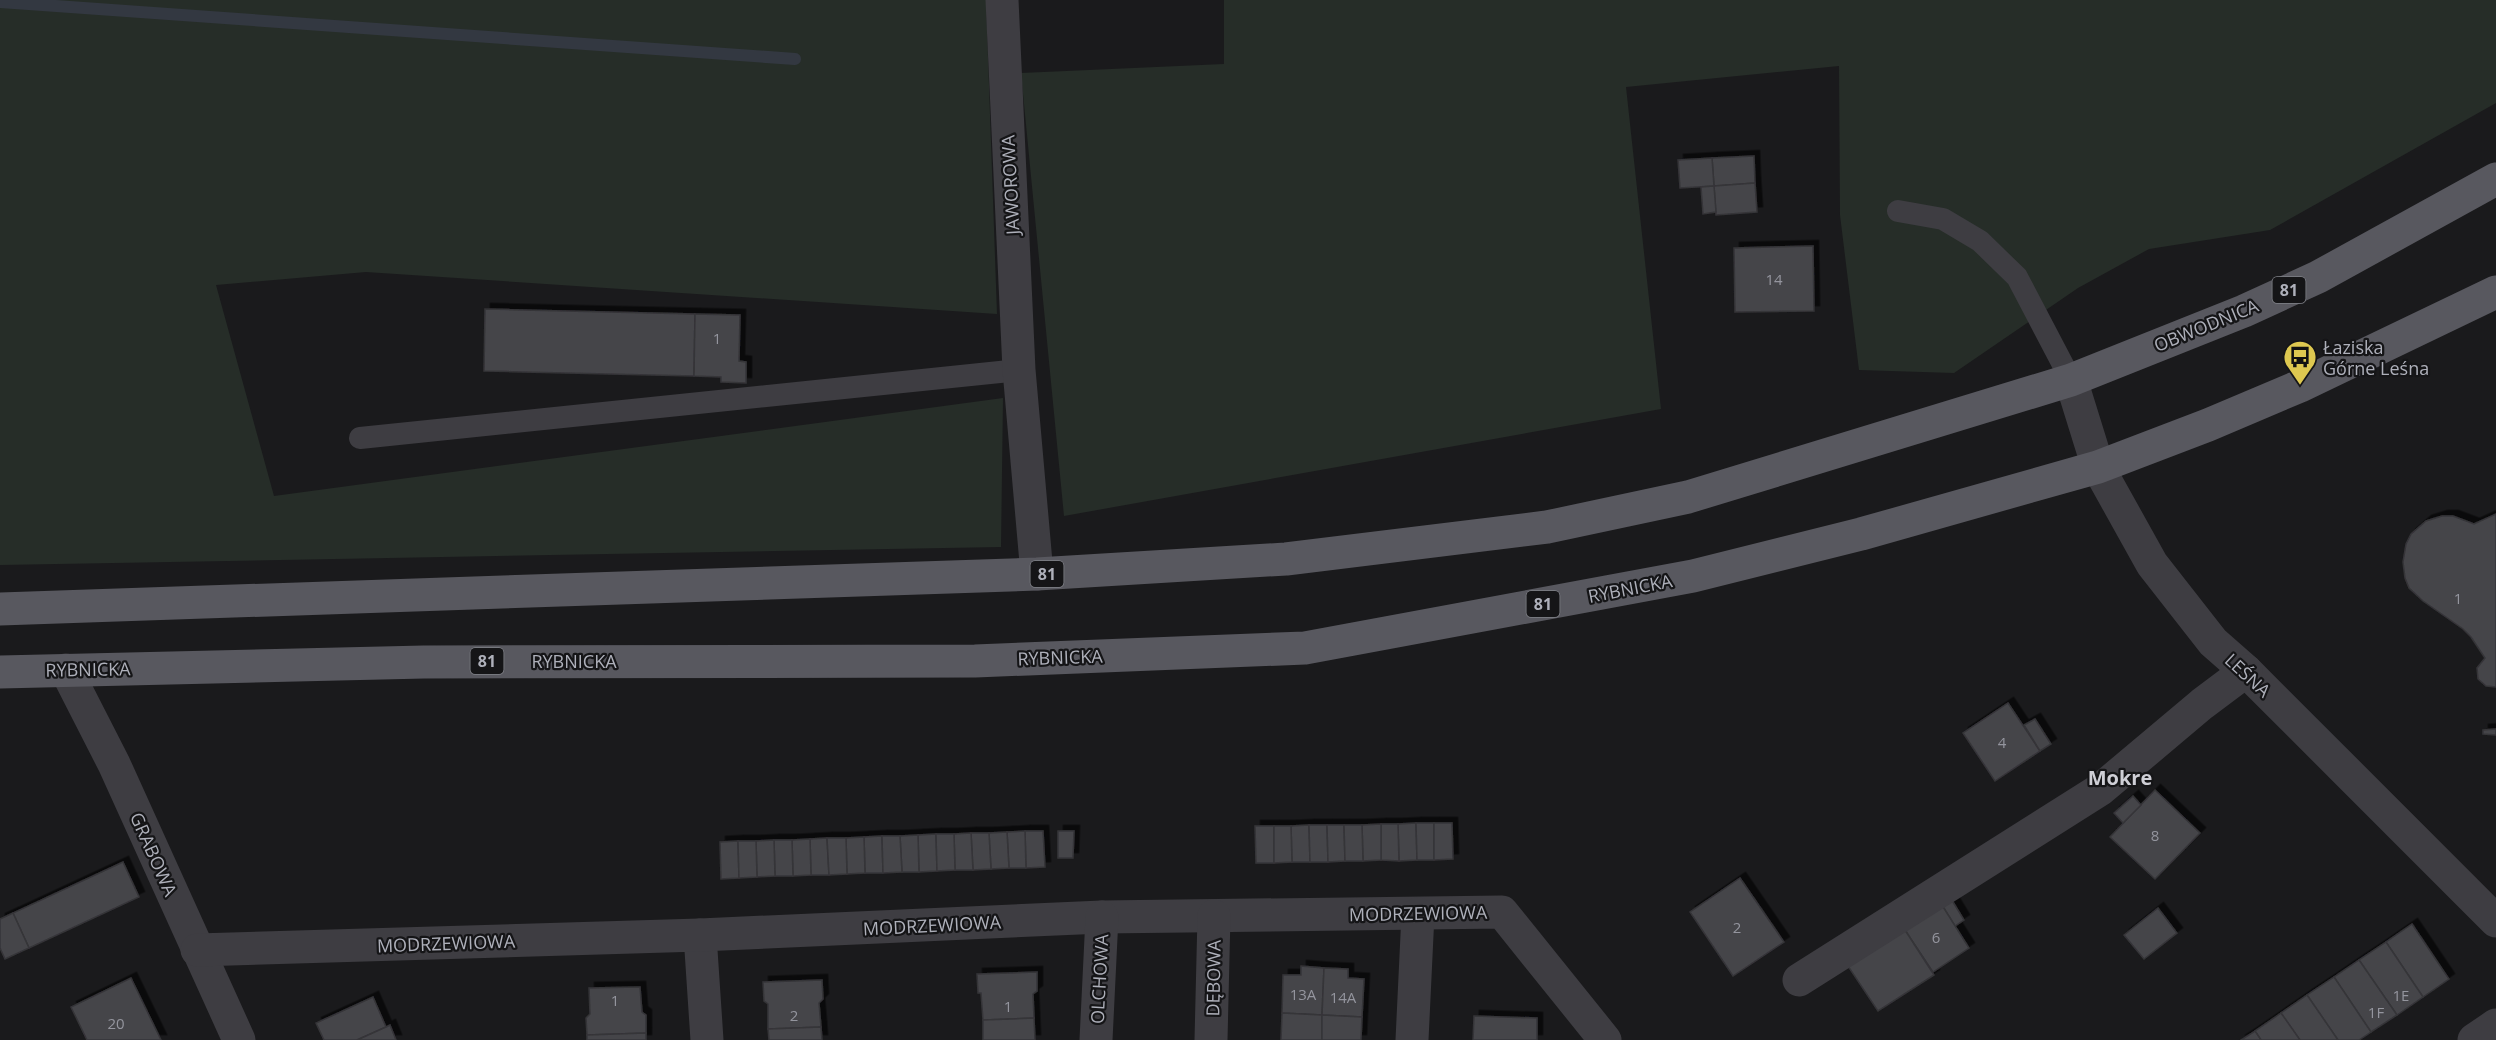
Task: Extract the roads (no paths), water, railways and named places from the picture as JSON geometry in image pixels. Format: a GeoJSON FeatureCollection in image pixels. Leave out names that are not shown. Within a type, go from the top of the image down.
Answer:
{"type":"FeatureCollection","features":[{"type":"Feature","properties":{"kind":"main road","name":"OBWODNICA"},"geometry":{"type":"LineString","coordinates":[[2071,380],[2244,310],[2318,277],[2496,179]]}},
{"type":"Feature","properties":{"kind":"main road","name":"81"},"geometry":{"type":"LineString","coordinates":[[2098,467],[2208,426],[2300,386],[2496,291]]}},
{"type":"Feature","properties":{"kind":"main road","name":"81"},"geometry":{"type":"LineString","coordinates":[[0,609],[1037,574],[1286,559],[1547,527],[1688,497],[2071,380]]}},
{"type":"Feature","properties":{"kind":"main road","name":"RYBNICKA"},"geometry":{"type":"LineString","coordinates":[[0,672],[424,662],[975,661],[1305,648],[1693,576],[1861,534],[2098,467]]}},
{"type":"Feature","properties":{"kind":"street","name":"JAWOROWA"},"geometry":{"type":"LineString","coordinates":[[1002,0],[1019,370],[1037,574]]}},
{"type":"Feature","properties":{"kind":"street","name":"LEŚNA"},"geometry":{"type":"LineString","coordinates":[[2071,380],[2098,467],[2152,564],[2213,642],[2246,671],[2496,921]]}},
{"type":"Feature","properties":{"kind":"street","name":"GRABOWA"},"geometry":{"type":"LineString","coordinates":[[66,670],[114,764],[239,1040]]}},
{"type":"Feature","properties":{"kind":"street"},"geometry":{"type":"LineString","coordinates":[[1799,980],[2101,789],[2202,704],[2246,671]]}},
{"type":"Feature","properties":{"kind":"street","name":"MODRZEWIOWA"},"geometry":{"type":"LineString","coordinates":[[197,950],[700,935],[1102,918],[1502,912],[1605,1040]]}},
{"type":"Feature","properties":{"kind":"street"},"geometry":{"type":"LineString","coordinates":[[1412,1040],[1418,914]]}},
{"type":"Feature","properties":{"kind":"street","name":"DĘBOWA"},"geometry":{"type":"LineString","coordinates":[[1211,1040],[1214,916]]}},
{"type":"Feature","properties":{"kind":"street","name":"OLCHOWA"},"geometry":{"type":"LineString","coordinates":[[1096,1040],[1102,918]]}},
{"type":"Feature","properties":{"kind":"street"},"geometry":{"type":"LineString","coordinates":[[700,935],[707,1040]]}},
{"type":"Feature","properties":{"kind":"street"},"geometry":{"type":"LineString","coordinates":[[2474,1040],[2496,1025]]}},
{"type":"Feature","properties":{"kind":"lane"},"geometry":{"type":"LineString","coordinates":[[1898,211],[1942,219],[1980,241],[2017,277],[2071,380]]}},
{"type":"Feature","properties":{"kind":"lane"},"geometry":{"type":"LineString","coordinates":[[360,438],[1019,370]]}},
{"type":"Feature","properties":{"kind":"waterway"},"geometry":{"type":"LineString","coordinates":[[0,2],[795,59]]}},
{"type":"Feature","properties":{"kind":"place","name":"Łaziska Górne Leśna"},"geometry":{"type":"Point","coordinates":[2300,386]}},
{"type":"Feature","properties":{"kind":"district","name":"Mokre"},"geometry":{"type":"Point","coordinates":[2120,777]}}]}
